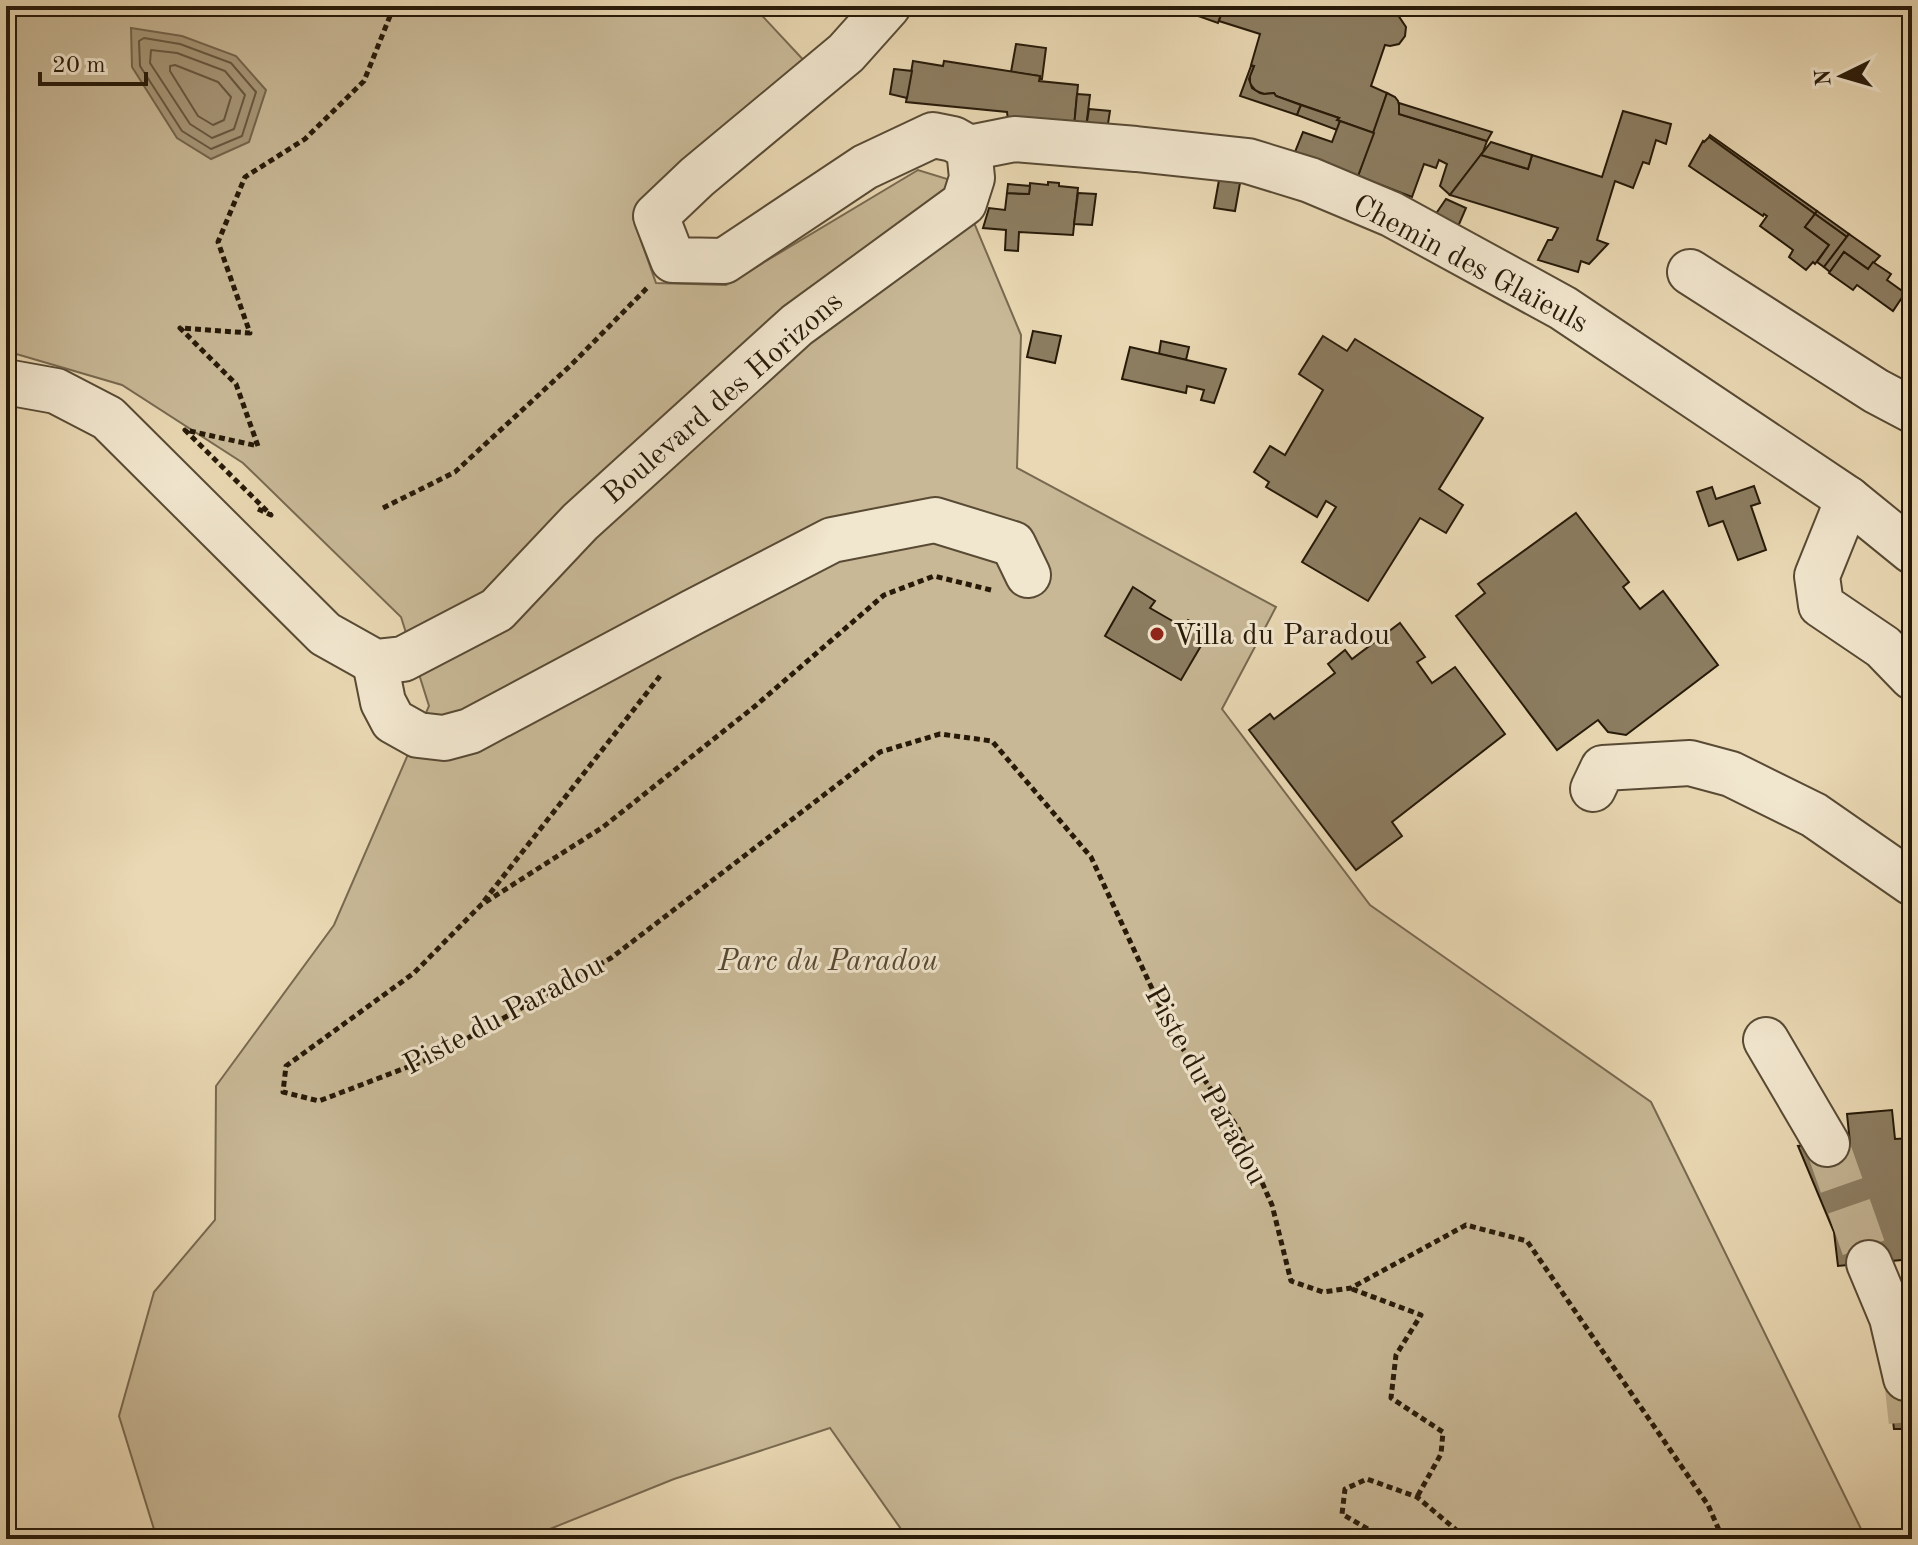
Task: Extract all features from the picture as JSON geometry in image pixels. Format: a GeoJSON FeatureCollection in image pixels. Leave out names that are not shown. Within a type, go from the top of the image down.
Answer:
{"type":"FeatureCollection","features":[{"type":"Feature","properties":{"kind":"street"},"geometry":{"type":"LineString","coordinates":[[888,6],[846,53],[697,177],[656,216],[673,260],[724,261],[865,167],[933,135],[953,139],[969,148]]}},
{"type":"Feature","properties":{"kind":"street","name":"Chemin des Glaïeuls"},"geometry":{"type":"LineString","coordinates":[[969,148],[1014,139],[1248,161],[1310,180],[1391,214],[1563,308],[1848,499],[1912,551]]}},
{"type":"Feature","properties":{"kind":"street","name":"Boulevard des Horizons"},"geometry":{"type":"LineString","coordinates":[[375,662],[403,659],[497,610],[580,522],[797,325],[964,203],[972,178],[969,148]]}},
{"type":"Feature","properties":{"kind":"street"},"geometry":{"type":"LineString","coordinates":[[1690,272],[1876,391],[1912,410]]}},
{"type":"Feature","properties":{"kind":"street"},"geometry":{"type":"LineString","coordinates":[[6,382],[56,391],[108,418],[325,634],[375,662],[383,702],[393,721],[418,735],[444,738],[470,731],[832,540],[935,520],[1013,544],[1028,575]]}},
{"type":"Feature","properties":{"kind":"street"},"geometry":{"type":"LineString","coordinates":[[1848,499],[1817,576],[1821,605],[1883,647],[1912,677]]}},
{"type":"Feature","properties":{"kind":"street"},"geometry":{"type":"LineString","coordinates":[[1593,789],[1603,768],[1690,763],[1731,774],[1814,815],[1912,883]]}},
{"type":"Feature","properties":{"kind":"street"},"geometry":{"type":"LineString","coordinates":[[1766,1040],[1827,1144]]}},
{"type":"Feature","properties":{"kind":"street"},"geometry":{"type":"LineString","coordinates":[[1869,1263],[1892,1318],[1906,1378]]}},
{"type":"Feature","properties":{"kind":"path"},"geometry":{"type":"LineString","coordinates":[[257,509],[271,515],[185,430],[258,446],[236,384],[180,328],[250,333],[218,242],[245,177],[305,139],[364,81],[394,6]]}},
{"type":"Feature","properties":{"kind":"path"},"geometry":{"type":"LineString","coordinates":[[383,508],[455,472],[570,366],[673,260]]}},
{"type":"Feature","properties":{"kind":"path","name":"Piste du Paradou"},"geometry":{"type":"LineString","coordinates":[[1028,575],[997,592],[934,576],[884,595],[754,707],[603,827],[481,905],[414,973],[286,1066],[283,1092],[319,1101],[434,1057],[611,958],[880,752],[940,734],[992,741],[1091,857],[1174,1036],[1238,1128],[1272,1205],[1291,1281],[1323,1292],[1351,1288],[1466,1225],[1527,1241],[1708,1505],[1723,1539]]}},
{"type":"Feature","properties":{"kind":"path"},"geometry":{"type":"LineString","coordinates":[[481,905],[664,672]]}},
{"type":"Feature","properties":{"kind":"path"},"geometry":{"type":"LineString","coordinates":[[1351,1288],[1421,1315],[1396,1355],[1391,1398],[1443,1432],[1441,1454],[1417,1497]]}},
{"type":"Feature","properties":{"kind":"path"},"geometry":{"type":"LineString","coordinates":[[1385,1539],[1342,1514],[1345,1489],[1367,1479],[1417,1497],[1467,1539]]}},
{"type":"Feature","properties":{"kind":"green space","name":"Parc du Paradou"},"geometry":{"type":"Polygon","coordinates":[[[6,6],[753,6],[809,66],[701,153],[633,218],[656,283],[726,285],[918,170],[957,182],[1021,335],[1017,468],[1276,607],[1222,709],[1370,905],[1651,1102],[1866,1539],[908,1539],[830,1428],[674,1479],[525,1539],[157,1539],[119,1416],[154,1292],[215,1220],[216,1086],[334,925],[429,706],[401,617],[243,463],[122,385],[6,351],[6,6]]]}},
{"type":"Feature","properties":{"kind":"water"},"geometry":{"type":"Polygon","coordinates":[[[131,28],[182,36],[236,56],[266,90],[249,142],[211,159],[177,138],[132,67],[131,28]]]}},
{"type":"Feature","properties":{"kind":"building"},"geometry":{"type":"Polygon","coordinates":[[[1170,6],[1224,6],[1218,23],[1170,6]]]}},
{"type":"Feature","properties":{"kind":"building"},"geometry":{"type":"Polygon","coordinates":[[[1224,6],[1400,6],[1398,15],[1406,27],[1405,36],[1399,44],[1385,45],[1371,86],[1387,93],[1374,133],[1274,93],[1256,91],[1250,84],[1250,75],[1260,34],[1219,21],[1224,6]]]}},
{"type":"Feature","properties":{"kind":"building"},"geometry":{"type":"Polygon","coordinates":[[[1016,44],[1046,48],[1042,79],[1040,76],[1011,72],[1016,44]]]}},
{"type":"Feature","properties":{"kind":"building"},"geometry":{"type":"Polygon","coordinates":[[[913,61],[943,66],[944,61],[1040,76],[1039,81],[1078,85],[1074,127],[1008,120],[1007,112],[906,102],[913,61]]]}},
{"type":"Feature","properties":{"kind":"building"},"geometry":{"type":"Polygon","coordinates":[[[1251,66],[1254,66],[1249,79],[1252,88],[1264,94],[1274,93],[1301,105],[1297,115],[1240,96],[1251,66]]]}},
{"type":"Feature","properties":{"kind":"building"},"geometry":{"type":"Polygon","coordinates":[[[894,69],[912,71],[907,98],[890,94],[894,69]]]}},
{"type":"Feature","properties":{"kind":"building"},"geometry":{"type":"Polygon","coordinates":[[[1387,93],[1398,101],[1399,114],[1487,141],[1483,152],[1450,195],[1440,186],[1447,164],[1439,160],[1436,168],[1424,164],[1412,197],[1358,176],[1387,93]]]}},
{"type":"Feature","properties":{"kind":"building"},"geometry":{"type":"Polygon","coordinates":[[[1077,94],[1090,95],[1086,128],[1074,127],[1077,94]]]}},
{"type":"Feature","properties":{"kind":"building"},"geometry":{"type":"Polygon","coordinates":[[[1399,103],[1492,132],[1487,141],[1399,114],[1399,103]]]}},
{"type":"Feature","properties":{"kind":"building"},"geometry":{"type":"Polygon","coordinates":[[[1301,105],[1339,118],[1337,130],[1297,115],[1301,105]]]}},
{"type":"Feature","properties":{"kind":"building"},"geometry":{"type":"Polygon","coordinates":[[[1089,109],[1110,111],[1107,130],[1086,128],[1089,109]]]}},
{"type":"Feature","properties":{"kind":"building"},"geometry":{"type":"Polygon","coordinates":[[[1623,111],[1671,124],[1666,144],[1656,140],[1649,164],[1643,162],[1633,188],[1615,181],[1597,240],[1608,244],[1589,264],[1581,261],[1578,272],[1538,260],[1558,228],[1450,195],[1483,152],[1481,155],[1528,169],[1532,155],[1602,177],[1623,111]]]}},
{"type":"Feature","properties":{"kind":"building"},"geometry":{"type":"Polygon","coordinates":[[[1340,121],[1374,133],[1358,176],[1295,152],[1303,132],[1332,142],[1340,121]]]}},
{"type":"Feature","properties":{"kind":"building"},"geometry":{"type":"Polygon","coordinates":[[[1709,137],[1817,211],[1815,214],[1709,137]]]}},
{"type":"Feature","properties":{"kind":"building"},"geometry":{"type":"Polygon","coordinates":[[[1709,137],[1815,214],[1805,227],[1829,245],[1815,264],[1813,262],[1806,270],[1789,257],[1793,250],[1760,226],[1767,216],[1689,166],[1703,141],[1709,137]]]}},
{"type":"Feature","properties":{"kind":"building"},"geometry":{"type":"Polygon","coordinates":[[[1491,142],[1532,155],[1528,169],[1481,155],[1491,142]]]}},
{"type":"Feature","properties":{"kind":"building"},"geometry":{"type":"Polygon","coordinates":[[[1219,180],[1240,183],[1235,211],[1214,208],[1219,180]]]}},
{"type":"Feature","properties":{"kind":"building"},"geometry":{"type":"Polygon","coordinates":[[[1048,182],[1078,188],[1073,235],[1019,232],[1018,251],[1005,250],[1006,230],[983,228],[989,208],[1005,210],[1007,193],[1029,194],[1030,183],[1048,185],[1048,182]]]}},
{"type":"Feature","properties":{"kind":"building"},"geometry":{"type":"Polygon","coordinates":[[[1008,184],[1030,186],[1029,194],[1007,193],[1008,184]]]}},
{"type":"Feature","properties":{"kind":"building"},"geometry":{"type":"Polygon","coordinates":[[[1078,193],[1096,194],[1092,225],[1074,224],[1078,193]]]}},
{"type":"Feature","properties":{"kind":"building"},"geometry":{"type":"Polygon","coordinates":[[[1446,199],[1466,208],[1457,229],[1433,218],[1446,199]]]}},
{"type":"Feature","properties":{"kind":"building"},"geometry":{"type":"Polygon","coordinates":[[[1817,211],[1849,234],[1847,237],[1815,214],[1817,211]]]}},
{"type":"Feature","properties":{"kind":"building"},"geometry":{"type":"Polygon","coordinates":[[[1815,214],[1847,237],[1824,267],[1817,262],[1829,245],[1805,227],[1815,214]]]}},
{"type":"Feature","properties":{"kind":"building"},"geometry":{"type":"Polygon","coordinates":[[[1849,234],[1880,256],[1868,269],[1844,252],[1830,272],[1824,267],[1849,234]]]}},
{"type":"Feature","properties":{"kind":"building"},"geometry":{"type":"Polygon","coordinates":[[[1844,252],[1868,269],[1873,262],[1891,274],[1887,280],[1905,293],[1893,311],[1857,285],[1853,290],[1829,273],[1844,252]]]}},
{"type":"Feature","properties":{"kind":"building"},"geometry":{"type":"Polygon","coordinates":[[[1033,331],[1061,336],[1055,363],[1027,357],[1033,331]]]}},
{"type":"Feature","properties":{"kind":"building"},"geometry":{"type":"Polygon","coordinates":[[[1323,336],[1347,351],[1355,339],[1483,418],[1439,489],[1463,505],[1446,533],[1420,518],[1368,601],[1302,562],[1336,507],[1326,501],[1317,517],[1266,487],[1269,482],[1254,472],[1270,446],[1285,455],[1323,390],[1299,374],[1323,336]]]}},
{"type":"Feature","properties":{"kind":"building"},"geometry":{"type":"Polygon","coordinates":[[[1161,341],[1189,347],[1186,360],[1159,354],[1161,341]]]}},
{"type":"Feature","properties":{"kind":"building"},"geometry":{"type":"Polygon","coordinates":[[[1130,347],[1226,369],[1214,403],[1201,400],[1204,390],[1187,386],[1186,393],[1122,379],[1130,347]]]}},
{"type":"Feature","properties":{"kind":"building"},"geometry":{"type":"Polygon","coordinates":[[[1754,486],[1760,503],[1751,506],[1766,550],[1738,560],[1723,521],[1709,526],[1697,492],[1712,487],[1716,499],[1754,486]]]}},
{"type":"Feature","properties":{"kind":"building"},"geometry":{"type":"Polygon","coordinates":[[[1576,513],[1629,582],[1623,587],[1640,609],[1663,591],[1718,665],[1626,735],[1608,732],[1598,720],[1557,750],[1456,616],[1485,593],[1478,584],[1576,513]]]}},
{"type":"Feature","properties":{"kind":"building","name":"Villa du Paradou"},"geometry":{"type":"Polygon","coordinates":[[[1133,587],[1155,601],[1150,608],[1183,627],[1188,620],[1209,632],[1181,680],[1105,636],[1133,587]]]}},
{"type":"Feature","properties":{"kind":"building"},"geometry":{"type":"Polygon","coordinates":[[[1400,623],[1425,657],[1417,662],[1432,683],[1455,667],[1505,734],[1392,822],[1402,836],[1356,870],[1249,730],[1270,714],[1274,719],[1335,673],[1328,664],[1345,650],[1352,659],[1400,623]]]}},
{"type":"Feature","properties":{"kind":"building"},"geometry":{"type":"Polygon","coordinates":[[[1892,1110],[1895,1139],[1912,1138],[1912,1259],[1838,1266],[1834,1232],[1798,1146],[1850,1143],[1847,1114],[1892,1110]]]}},
{"type":"Feature","properties":{"kind":"building"},"geometry":{"type":"Polygon","coordinates":[[[1912,1378],[1912,1499],[1909,1499],[1902,1429],[1894,1429],[1888,1379],[1912,1378]]]}},
{"type":"Feature","properties":{"kind":"tunnel"},"geometry":{"type":"LineString","coordinates":[[1827,1144],[1869,1263]]}},
{"type":"Feature","properties":{"kind":"tunnel"},"geometry":{"type":"LineString","coordinates":[[1906,1378],[1912,1434]]}},
{"type":"Feature","properties":{"kind":"place","name":"Villa du Paradou"},"geometry":{"type":"Point","coordinates":[1157,634]}}]}
